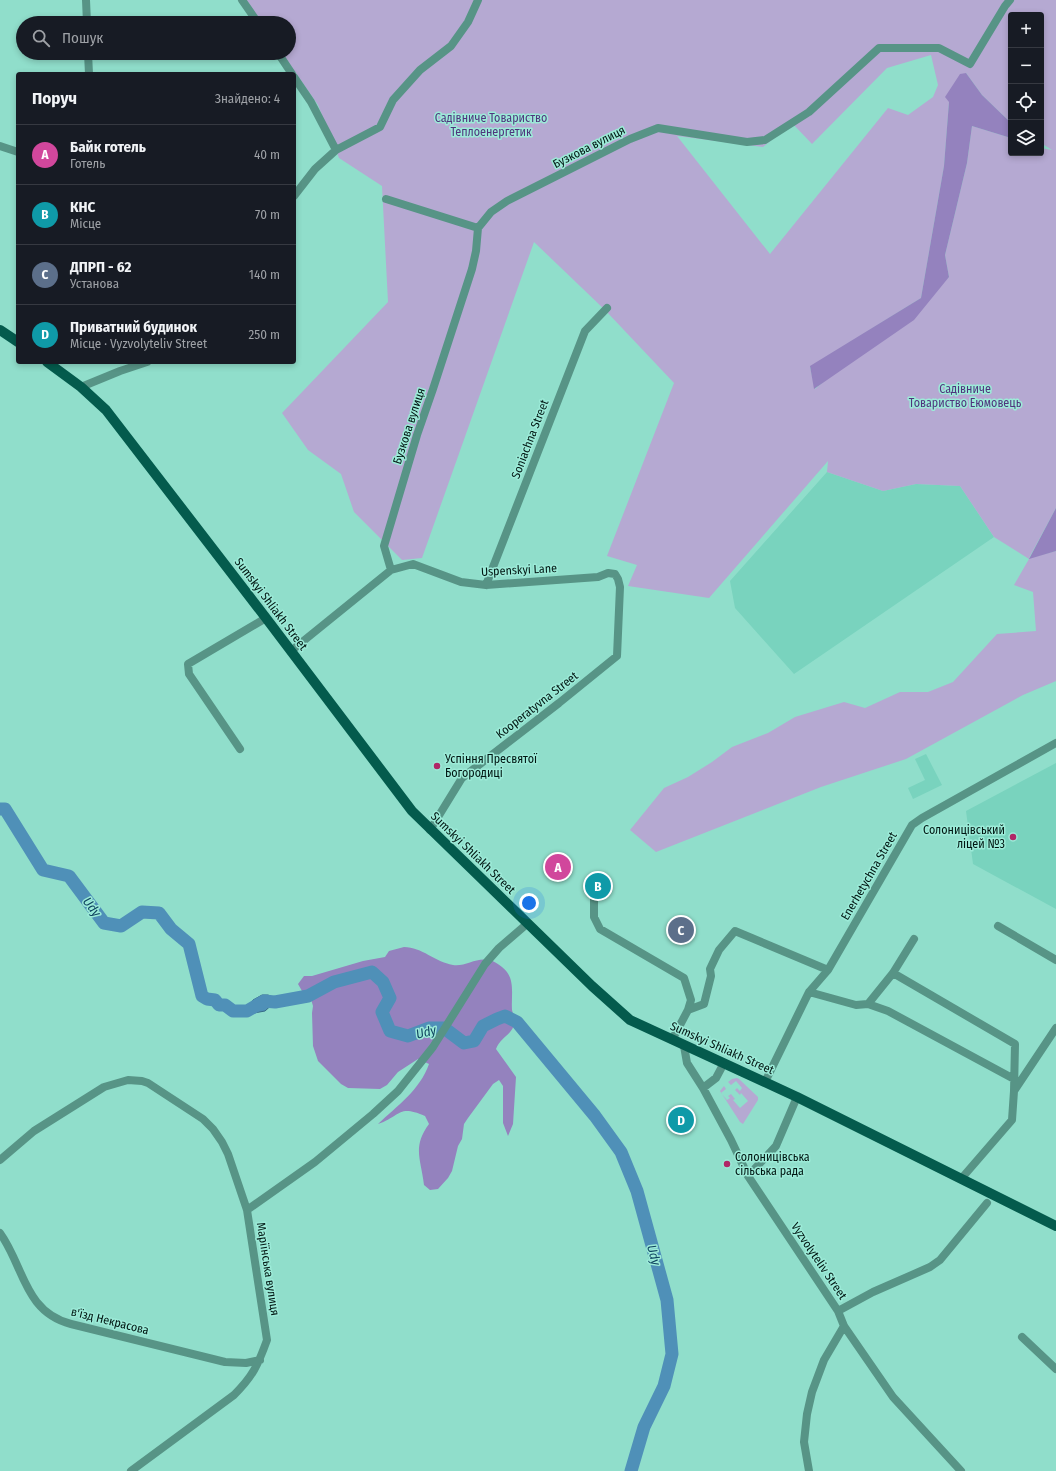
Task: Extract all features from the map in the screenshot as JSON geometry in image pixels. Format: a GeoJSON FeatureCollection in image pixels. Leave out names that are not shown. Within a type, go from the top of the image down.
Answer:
{"type":"FeatureCollection","features":[{"type":"Feature","properties":{"kind":"main road"},"geometry":{"type":"LineString","coordinates":[[0,330],[16,341]]}},
{"type":"Feature","properties":{"kind":"main road","name":"Sumskyi Shliakh Street"},"geometry":{"type":"LineString","coordinates":[[50,364],[81,387],[106,410],[266,618],[412,812],[592,986],[630,1020],[797,1097],[1056,1226]]}},
{"type":"Feature","properties":{"kind":"street"},"geometry":{"type":"LineString","coordinates":[[86,0],[87,16]]}},
{"type":"Feature","properties":{"kind":"street"},"geometry":{"type":"LineString","coordinates":[[242,0],[253,16]]}},
{"type":"Feature","properties":{"kind":"street"},"geometry":{"type":"LineString","coordinates":[[296,193],[315,169],[336,150],[380,126],[393,100],[420,70],[451,46],[468,22],[478,0]]}},
{"type":"Feature","properties":{"kind":"street","name":"Бузкова вулиця"},"geometry":{"type":"LineString","coordinates":[[391,570],[384,546],[417,435],[472,269],[476,251],[478,228],[490,212],[507,201],[630,139],[658,128],[747,142],[765,140],[809,112],[879,48],[939,48],[970,64],[1010,0]]}},
{"type":"Feature","properties":{"kind":"street"},"geometry":{"type":"LineString","coordinates":[[88,60],[89,72]]}},
{"type":"Feature","properties":{"kind":"street"},"geometry":{"type":"LineString","coordinates":[[283,60],[291,72]]}},
{"type":"Feature","properties":{"kind":"street"},"geometry":{"type":"LineString","coordinates":[[296,80],[311,102],[336,150]]}},
{"type":"Feature","properties":{"kind":"street"},"geometry":{"type":"LineString","coordinates":[[0,146],[16,151]]}},
{"type":"Feature","properties":{"kind":"street"},"geometry":{"type":"LineString","coordinates":[[386,199],[478,228]]}},
{"type":"Feature","properties":{"kind":"street","name":"Soniachna Street"},"geometry":{"type":"LineString","coordinates":[[486,585],[585,331],[607,308]]}},
{"type":"Feature","properties":{"kind":"street"},"geometry":{"type":"LineString","coordinates":[[120,371],[121,364]]}},
{"type":"Feature","properties":{"kind":"street"},"geometry":{"type":"LineString","coordinates":[[81,387],[141,364]]}},
{"type":"Feature","properties":{"kind":"street","name":"Uspenskyi Lane"},"geometry":{"type":"LineString","coordinates":[[391,570],[413,564],[461,582],[486,585],[598,577],[608,573],[615,574],[620,587],[617,656]]}},
{"type":"Feature","properties":{"kind":"street"},"geometry":{"type":"LineString","coordinates":[[291,651],[391,570]]}},
{"type":"Feature","properties":{"kind":"street"},"geometry":{"type":"LineString","coordinates":[[240,749],[189,674],[188,664],[266,618]]}},
{"type":"Feature","properties":{"kind":"street","name":"Kooperatyvna Street"},"geometry":{"type":"LineString","coordinates":[[430,830],[462,778],[617,656]]}},
{"type":"Feature","properties":{"kind":"street","name":"Enerhetychna Street"},"geometry":{"type":"LineString","coordinates":[[765,1082],[809,992],[828,970],[912,825],[1056,743]]}},
{"type":"Feature","properties":{"kind":"street"},"geometry":{"type":"LineString","coordinates":[[594,898],[594,917],[600,929],[626,946],[656,961],[684,978],[691,1000],[688,1010],[672,1040]]}},
{"type":"Feature","properties":{"kind":"street","name":"Маріїнська вулиця"},"geometry":{"type":"LineString","coordinates":[[131,1471],[234,1395],[248,1381],[260,1360],[266,1340],[246,1210],[315,1162],[373,1114],[398,1091],[433,1047],[490,957],[528,923]]}},
{"type":"Feature","properties":{"kind":"street"},"geometry":{"type":"LineString","coordinates":[[998,926],[1056,960]]}},
{"type":"Feature","properties":{"kind":"street"},"geometry":{"type":"LineString","coordinates":[[688,1010],[704,1004],[711,976],[710,969],[719,950],[735,931],[828,970]]}},
{"type":"Feature","properties":{"kind":"street"},"geometry":{"type":"LineString","coordinates":[[868,1004],[893,974],[914,939]]}},
{"type":"Feature","properties":{"kind":"street"},"geometry":{"type":"LineString","coordinates":[[893,974],[1015,1044],[1012,1120],[961,1179]]}},
{"type":"Feature","properties":{"kind":"street"},"geometry":{"type":"LineString","coordinates":[[809,992],[856,1005],[868,1004],[888,1011],[1014,1079]]}},
{"type":"Feature","properties":{"kind":"street"},"geometry":{"type":"LineString","coordinates":[[1014,1091],[1056,1028]]}},
{"type":"Feature","properties":{"kind":"street","name":"Vyzvolyteliv Street"},"geometry":{"type":"LineString","coordinates":[[684,1046],[687,1063],[703,1088],[731,1140],[748,1176],[803,1261],[838,1311],[844,1326],[893,1397],[960,1471]]}},
{"type":"Feature","properties":{"kind":"street"},"geometry":{"type":"LineString","coordinates":[[703,1088],[716,1078],[724,1064]]}},
{"type":"Feature","properties":{"kind":"street"},"geometry":{"type":"LineString","coordinates":[[0,1160],[34,1131],[104,1087],[121,1081],[142,1081],[154,1086],[203,1119],[213,1129],[228,1154],[246,1210]]}},
{"type":"Feature","properties":{"kind":"street"},"geometry":{"type":"LineString","coordinates":[[748,1176],[776,1146],[797,1097]]}},
{"type":"Feature","properties":{"kind":"street"},"geometry":{"type":"LineString","coordinates":[[838,1311],[873,1292],[930,1267],[940,1260],[988,1203]]}},
{"type":"Feature","properties":{"kind":"street","name":"в'їзд Некрасова"},"geometry":{"type":"LineString","coordinates":[[0,1233],[4,1238],[20,1273],[35,1300],[43,1310],[53,1318],[225,1362],[246,1363],[260,1360]]}},
{"type":"Feature","properties":{"kind":"street"},"geometry":{"type":"LineString","coordinates":[[809,1471],[804,1442],[806,1414],[812,1392],[824,1360],[844,1326]]}},
{"type":"Feature","properties":{"kind":"street"},"geometry":{"type":"LineString","coordinates":[[1022,1337],[1056,1369]]}},
{"type":"Feature","properties":{"kind":"shaded area"},"geometry":{"type":"Polygon","coordinates":[[[966,73],[982,95],[1008,120],[1008,137],[972,126],[967,163],[945,255],[949,277],[914,320],[814,389],[810,366],[921,298],[944,166],[949,102],[945,97],[960,74],[966,73]]]}},
{"type":"Feature","properties":{"kind":"shaded area"},"geometry":{"type":"Polygon","coordinates":[[[827,472],[883,491],[916,484],[960,486],[994,537],[794,674],[735,608],[730,581],[827,472]]]}},
{"type":"Feature","properties":{"kind":"shaded area"},"geometry":{"type":"Polygon","coordinates":[[[1056,508],[1056,551],[1029,559],[1056,508]]]}},
{"type":"Feature","properties":{"kind":"shaded area"},"geometry":{"type":"Polygon","coordinates":[[[926,754],[942,785],[913,799],[908,788],[925,780],[915,759],[926,754]]]}},
{"type":"Feature","properties":{"kind":"shaded area","name":"Солоницівський ліцей №3"},"geometry":{"type":"Polygon","coordinates":[[[1056,763],[1056,909],[973,864],[966,811],[1056,763]]]}},
{"type":"Feature","properties":{"kind":"shaded area"},"geometry":{"type":"Polygon","coordinates":[[[404,947],[417,949],[440,961],[453,965],[462,965],[484,959],[493,961],[506,971],[512,987],[512,1010],[515,1023],[513,1028],[500,1042],[496,1049],[516,1077],[513,1124],[508,1136],[503,1123],[503,1086],[499,1080],[493,1084],[464,1124],[462,1139],[458,1146],[452,1171],[448,1178],[438,1189],[430,1190],[424,1185],[419,1153],[421,1140],[429,1124],[425,1116],[410,1111],[404,1111],[378,1124],[414,1090],[429,1064],[418,1059],[398,1072],[387,1085],[380,1089],[348,1088],[341,1084],[318,1061],[313,1046],[313,1006],[311,999],[302,991],[298,984],[304,976],[312,976],[363,961],[385,957],[389,951],[404,947]]]}},
{"type":"Feature","properties":{"kind":"green space"},"geometry":{"type":"Polygon","coordinates":[[[246,0],[1056,0],[1056,508],[1029,558],[1056,551],[1056,681],[1023,695],[906,759],[821,787],[656,852],[630,830],[664,788],[688,777],[732,747],[768,733],[795,717],[844,702],[865,708],[900,692],[928,692],[953,682],[997,634],[1036,631],[1033,592],[1014,585],[1029,559],[994,537],[960,486],[916,484],[883,491],[827,472],[828,461],[709,598],[628,586],[637,565],[607,556],[674,383],[605,310],[534,242],[422,558],[402,560],[354,512],[341,474],[308,450],[282,413],[388,302],[382,186],[339,158],[318,105],[287,60],[296,60],[296,16],[256,16],[246,0]],[[1008,12],[1008,120],[982,95],[966,73],[949,102],[944,166],[921,298],[810,367],[815,389],[949,277],[945,255],[967,163],[972,126],[1008,137],[1008,156],[1044,156],[1044,149],[1052,150],[1044,145],[1044,12],[1008,12]],[[931,55],[887,68],[812,144],[792,123],[763,147],[677,136],[770,254],[888,108],[908,115],[933,97],[938,85],[931,55]]]}},
{"type":"Feature","properties":{"kind":"green space"},"geometry":{"type":"Polygon","coordinates":[[[737,1078],[758,1097],[758,1100],[743,1124],[740,1122],[722,1094],[727,1100],[730,1098],[728,1096],[731,1094],[735,1099],[733,1100],[740,1108],[748,1101],[741,1093],[740,1095],[735,1090],[737,1088],[740,1091],[742,1088],[736,1081],[731,1085],[728,1082],[737,1078]]]}},
{"type":"Feature","properties":{"kind":"green space"},"geometry":{"type":"Polygon","coordinates":[[[724,1086],[726,1089],[721,1093],[720,1091],[724,1086]]]}},
{"type":"Feature","properties":{"kind":"water"},"geometry":{"type":"Polygon","coordinates":[[[262,995],[268,995],[275,998],[275,1002],[265,1011],[254,1013],[250,1005],[253,1000],[262,995]]]}},
{"type":"Feature","properties":{"kind":"waterway","name":"Udy"},"geometry":{"type":"LineString","coordinates":[[0,809],[5,809],[43,870],[69,876],[104,923],[121,926],[142,912],[159,913],[171,929],[189,944],[202,996],[207,999],[215,1000],[219,1005],[225,1005],[233,1011],[247,1011],[264,1001],[275,1002],[308,996],[334,982],[372,972],[383,982],[390,998],[382,1012],[390,1031],[408,1036],[429,1028],[444,1028],[464,1043],[474,1041],[483,1026],[497,1019],[505,1016],[517,1022],[595,1116],[621,1152],[637,1191],[667,1300],[672,1354],[664,1386],[644,1427],[631,1471]]}},
{"type":"Feature","properties":{"kind":"place","name":"Успіння Пресвятої Богородиці"},"geometry":{"type":"Point","coordinates":[437,766]}},
{"type":"Feature","properties":{"kind":"place","name":"Солоницівський ліцей №3"},"geometry":{"type":"Point","coordinates":[1013,837]}},
{"type":"Feature","properties":{"kind":"place","name":"Байк готель"},"geometry":{"type":"Point","coordinates":[558,867]}},
{"type":"Feature","properties":{"kind":"place","name":"КНС"},"geometry":{"type":"Point","coordinates":[598,886]}},
{"type":"Feature","properties":{"kind":"place","name":"ДПРП - 62"},"geometry":{"type":"Point","coordinates":[681,930]}},
{"type":"Feature","properties":{"kind":"place","name":"Приватний будинок"},"geometry":{"type":"Point","coordinates":[681,1120]}},
{"type":"Feature","properties":{"kind":"place","name":"Солоницівська сільська рада"},"geometry":{"type":"Point","coordinates":[727,1164]}},
{"type":"Feature","properties":{"kind":"park label","name":"Садівниче Товариство Теплоенергетик"},"geometry":{"type":"Point","coordinates":[491,125]}},
{"type":"Feature","properties":{"kind":"park label","name":"Садівниче Товариство Еюмовець"},"geometry":{"type":"Point","coordinates":[965,396]}}]}
